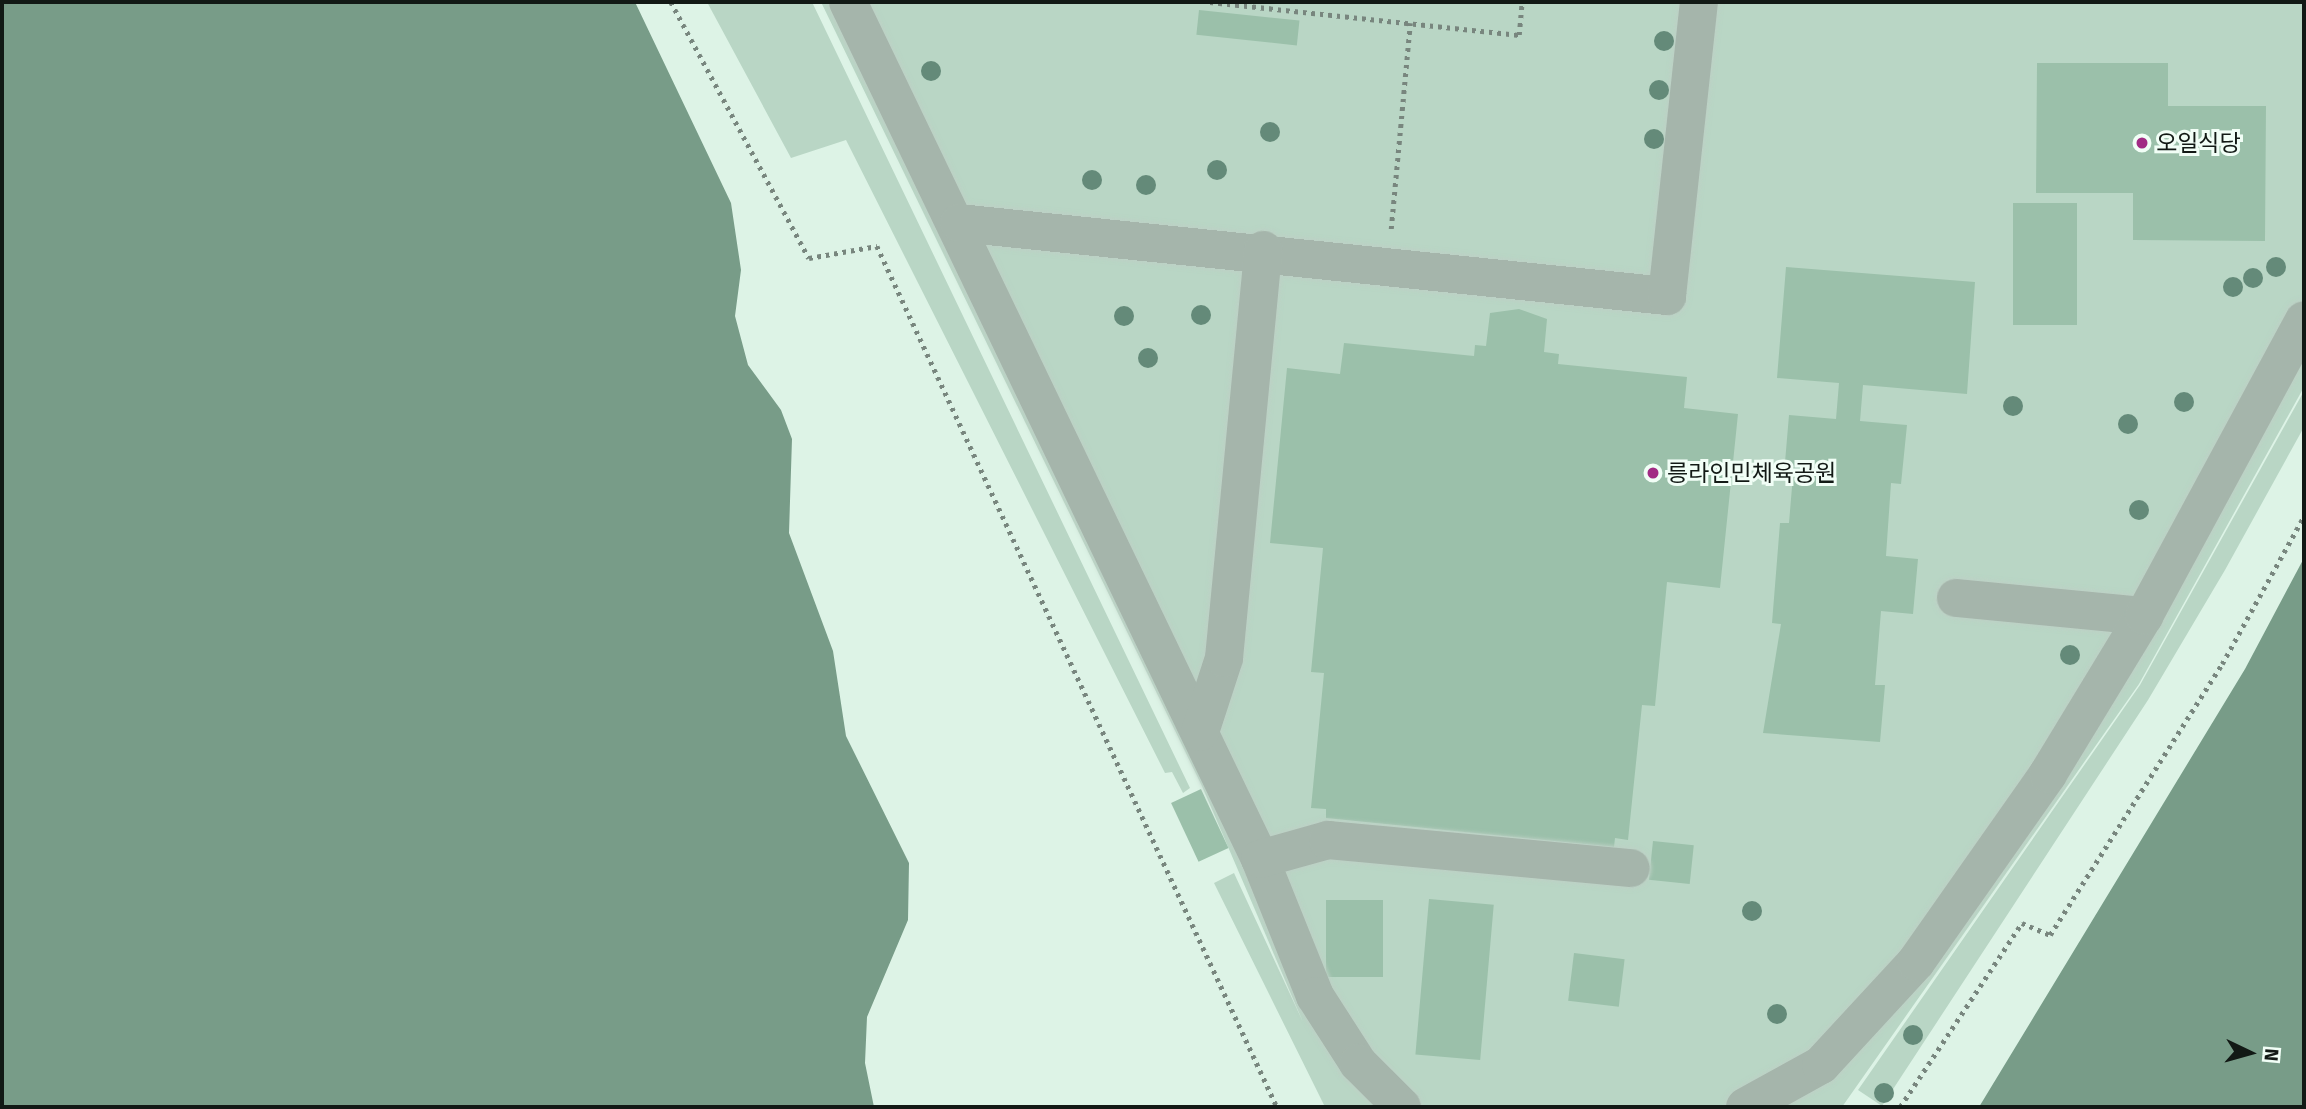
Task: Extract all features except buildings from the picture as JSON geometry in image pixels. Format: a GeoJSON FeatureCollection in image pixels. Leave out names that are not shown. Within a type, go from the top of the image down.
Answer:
{"type":"FeatureCollection","features":[{"type":"Feature","properties":{"kind":"lane"},"geometry":{"type":"LineString","coordinates":[[848,2],[959,223],[1260,859],[1315,996],[1358,1063],[1402,1107]]}},
{"type":"Feature","properties":{"kind":"lane"},"geometry":{"type":"LineString","coordinates":[[959,223],[1263,250],[1667,296],[1699,2]]}},
{"type":"Feature","properties":{"kind":"lane"},"geometry":{"type":"LineString","coordinates":[[1200,732],[1224,658],[1263,250]]}},
{"type":"Feature","properties":{"kind":"lane"},"geometry":{"type":"LineString","coordinates":[[1745,1107],[1821,1065],[1916,962],[2048,774],[2144,616],[2304,320]]}},
{"type":"Feature","properties":{"kind":"lane"},"geometry":{"type":"LineString","coordinates":[[1956,598],[2144,616]]}},
{"type":"Feature","properties":{"kind":"lane"},"geometry":{"type":"LineString","coordinates":[[1260,859],[1328,840],[1630,868]]}},
{"type":"Feature","properties":{"kind":"path"},"geometry":{"type":"LineString","coordinates":[[671,2],[809,258],[877,246],[1277,1107]]}},
{"type":"Feature","properties":{"kind":"path"},"geometry":{"type":"LineString","coordinates":[[1210,2],[1519,36],[1522,2]]}},
{"type":"Feature","properties":{"kind":"path"},"geometry":{"type":"LineString","coordinates":[[1387,265],[1410,23]]}},
{"type":"Feature","properties":{"kind":"path"},"geometry":{"type":"LineString","coordinates":[[1900,1107],[2022,923],[2050,935],[2222,664],[2304,516]]}},
{"type":"Feature","properties":{"kind":"shaded area"},"geometry":{"type":"Polygon","coordinates":[[[2,2],[635,2],[731,203],[741,270],[735,316],[748,365],[781,410],[792,439],[789,533],[833,651],[846,736],[909,863],[908,920],[867,1017],[865,1063],[874,1107],[2,1107],[2,2]]]}},
{"type":"Feature","properties":{"kind":"shaded area"},"geometry":{"type":"Polygon","coordinates":[[[707,2],[812,2],[1190,788],[1183,793],[1172,772],[1165,773],[846,140],[791,158],[707,2]]]}},
{"type":"Feature","properties":{"kind":"shaded area","name":"릉라인민체육공원"},"geometry":{"type":"Polygon","coordinates":[[[821,2],[2304,2],[2304,387],[2139,684],[1842,1107],[1325,1107],[1214,883],[1234,873],[1303,1022],[1202,786],[821,2]]]}},
{"type":"Feature","properties":{"kind":"shaded area"},"geometry":{"type":"Polygon","coordinates":[[[2304,391],[2304,427],[2225,570],[2148,700],[1882,1106],[1858,1090],[2140,685],[2304,391]]]}},
{"type":"Feature","properties":{"kind":"shaded area"},"geometry":{"type":"Polygon","coordinates":[[[2304,558],[2304,1107],[1979,1107],[2245,669],[2304,558]]]}},
{"type":"Feature","properties":{"kind":"place","name":"오일식당"},"geometry":{"type":"Point","coordinates":[2142,143]}},
{"type":"Feature","properties":{"kind":"place","name":"릉라인민체육공원"},"geometry":{"type":"Point","coordinates":[1653,473]}}]}
